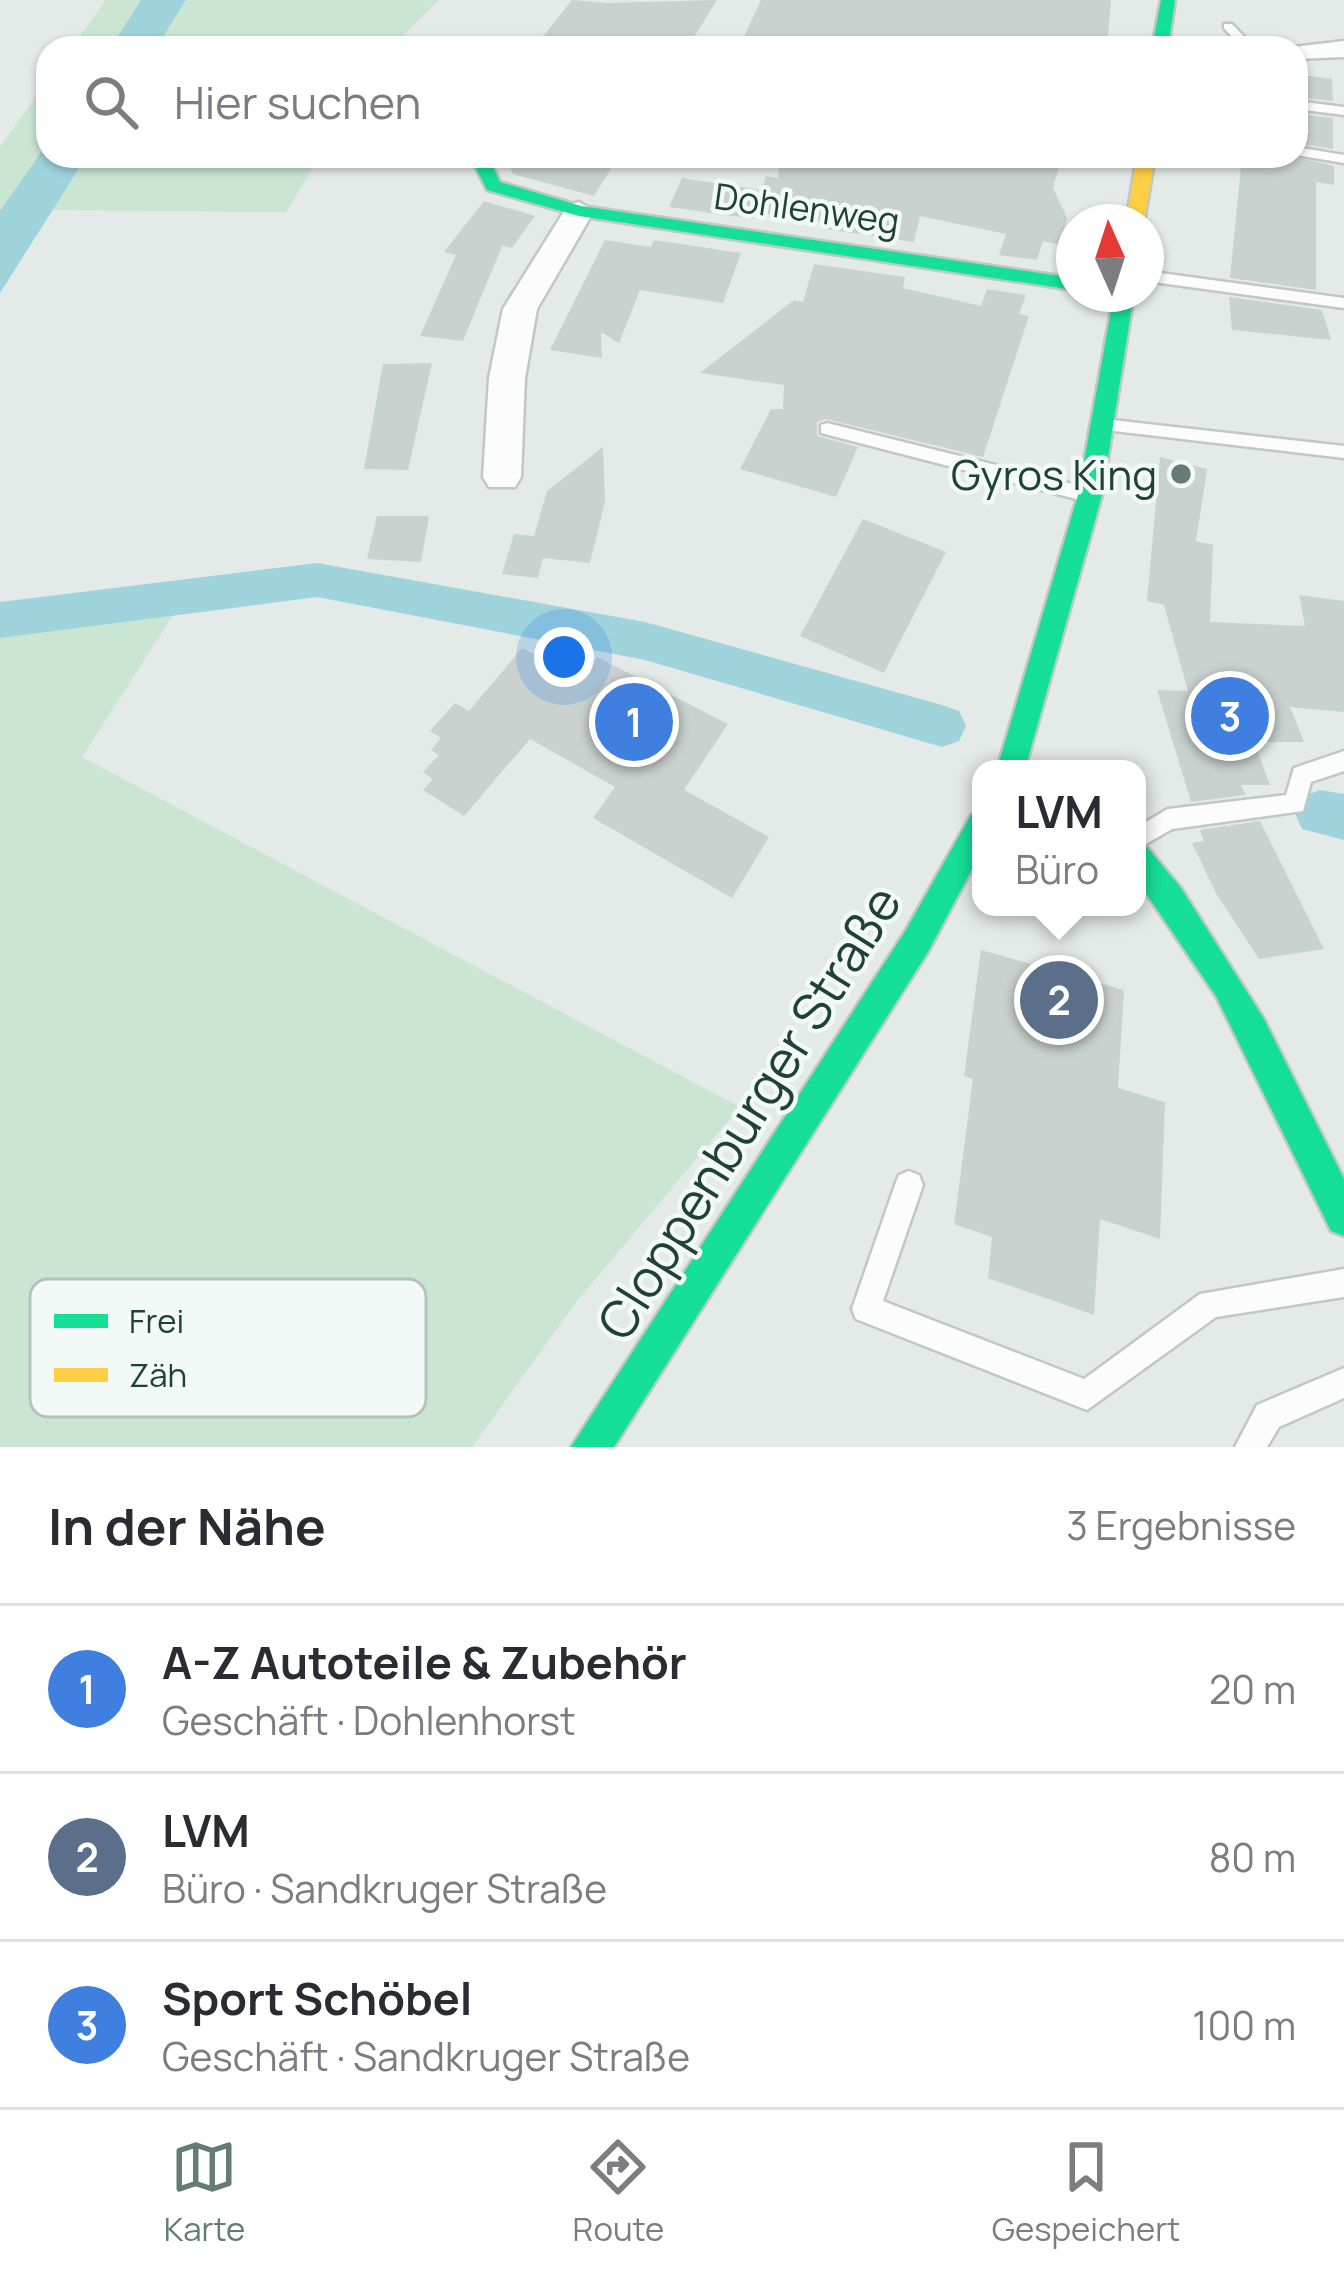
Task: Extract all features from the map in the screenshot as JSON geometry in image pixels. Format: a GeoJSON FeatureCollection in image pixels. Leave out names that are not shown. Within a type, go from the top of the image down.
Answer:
{"type":"FeatureCollection","features":[{"type":"Feature","properties":{"kind":"main road"},"geometry":{"type":"LineString","coordinates":[[1163,36],[1168,0]]}},
{"type":"Feature","properties":{"kind":"main road","name":"Dohlenweg"},"geometry":{"type":"LineString","coordinates":[[485,168],[494,186],[579,211],[1056,281]]}},
{"type":"Feature","properties":{"kind":"main road"},"geometry":{"type":"LineString","coordinates":[[1139,204],[1144,168]]}},
{"type":"Feature","properties":{"kind":"main road"},"geometry":{"type":"LineString","coordinates":[[1014,760],[1090,495],[1121,312]]}},
{"type":"Feature","properties":{"kind":"main road","name":"Cloppenburger Straße"},"geometry":{"type":"LineString","coordinates":[[591,1447],[905,961],[972,840]]}},
{"type":"Feature","properties":{"kind":"main road"},"geometry":{"type":"LineString","coordinates":[[1146,868],[1177,905],[1221,977],[1344,1218]]}},
{"type":"Feature","properties":{"kind":"street"},"geometry":{"type":"LineString","coordinates":[[1308,51],[1344,50]]}},
{"type":"Feature","properties":{"kind":"street"},"geometry":{"type":"LineString","coordinates":[[502,477],[507,377],[520,309],[579,211]]}},
{"type":"Feature","properties":{"kind":"lane"},"geometry":{"type":"LineString","coordinates":[[1228,26],[1238,36]]}},
{"type":"Feature","properties":{"kind":"lane"},"geometry":{"type":"LineString","coordinates":[[1308,106],[1344,111]]}},
{"type":"Feature","properties":{"kind":"lane"},"geometry":{"type":"LineString","coordinates":[[1308,153],[1344,159]]}},
{"type":"Feature","properties":{"kind":"lane"},"geometry":{"type":"LineString","coordinates":[[1164,278],[1344,303]]}},
{"type":"Feature","properties":{"kind":"lane"},"geometry":{"type":"LineString","coordinates":[[1103,425],[1344,452]]}},
{"type":"Feature","properties":{"kind":"lane"},"geometry":{"type":"LineString","coordinates":[[827,429],[1090,495]]}},
{"type":"Feature","properties":{"kind":"lane"},"geometry":{"type":"LineString","coordinates":[[1146,833],[1168,819],[1295,804],[1301,775],[1344,761]]}},
{"type":"Feature","properties":{"kind":"lane"},"geometry":{"type":"LineString","coordinates":[[908,1185],[866,1309],[1088,1395],[1210,1304],[1344,1283]]}},
{"type":"Feature","properties":{"kind":"lane"},"geometry":{"type":"LineString","coordinates":[[1250,1447],[1268,1416],[1344,1383]]}},
{"type":"Feature","properties":{"kind":"green space"},"geometry":{"type":"Polygon","coordinates":[[[106,0],[141,0],[118,36],[80,36],[106,0]]]}},
{"type":"Feature","properties":{"kind":"green space"},"geometry":{"type":"Polygon","coordinates":[[[186,0],[439,0],[402,36],[164,36],[186,0]]]}},
{"type":"Feature","properties":{"kind":"green space"},"geometry":{"type":"Polygon","coordinates":[[[36,97],[36,159],[0,211],[0,147],[36,97]]]}},
{"type":"Feature","properties":{"kind":"green space"},"geometry":{"type":"Polygon","coordinates":[[[79,168],[313,168],[286,212],[53,210],[79,168]]]}},
{"type":"Feature","properties":{"kind":"green space"},"geometry":{"type":"Polygon","coordinates":[[[179,606],[82,757],[740,1107],[577,1301],[472,1447],[0,1447],[0,625],[179,606]]]}},
{"type":"Feature","properties":{"kind":"water"},"geometry":{"type":"Polygon","coordinates":[[[141,0],[186,0],[164,36],[118,36],[141,0]]]}},
{"type":"Feature","properties":{"kind":"water"},"geometry":{"type":"Polygon","coordinates":[[[36,159],[36,168],[79,168],[0,293],[0,211],[36,159]]]}},
{"type":"Feature","properties":{"kind":"building"},"geometry":{"type":"Polygon","coordinates":[[[572,0],[717,0],[694,36],[544,36],[572,0]]]}},
{"type":"Feature","properties":{"kind":"building"},"geometry":{"type":"Polygon","coordinates":[[[761,0],[1111,0],[1108,36],[744,36],[761,0]]]}},
{"type":"Feature","properties":{"kind":"building"},"geometry":{"type":"Polygon","coordinates":[[[1308,76],[1332,79],[1333,101],[1308,98],[1308,76]]]}},
{"type":"Feature","properties":{"kind":"building"},"geometry":{"type":"Polygon","coordinates":[[[1308,115],[1333,118],[1333,149],[1308,145],[1308,115]]]}},
{"type":"Feature","properties":{"kind":"building"},"geometry":{"type":"Polygon","coordinates":[[[1308,160],[1334,166],[1334,185],[1316,182],[1316,290],[1230,278],[1241,168],[1308,168],[1308,160]]]}},
{"type":"Feature","properties":{"kind":"building"},"geometry":{"type":"Polygon","coordinates":[[[510,168],[612,168],[594,196],[513,174],[510,168]]]}},
{"type":"Feature","properties":{"kind":"building"},"geometry":{"type":"Polygon","coordinates":[[[779,168],[1059,168],[1053,188],[1060,204],[1056,204],[1056,244],[1043,241],[1037,260],[999,255],[1006,234],[920,216],[914,242],[825,229],[827,222],[756,213],[754,219],[669,207],[682,178],[761,190],[766,176],[778,178],[779,168]]]}},
{"type":"Feature","properties":{"kind":"building"},"geometry":{"type":"Polygon","coordinates":[[[484,201],[535,216],[512,248],[502,246],[463,341],[420,336],[456,255],[444,252],[484,201]]]}},
{"type":"Feature","properties":{"kind":"building"},"geometry":{"type":"Polygon","coordinates":[[[605,240],[651,247],[654,240],[741,253],[723,303],[640,290],[619,343],[601,332],[602,358],[550,350],[605,240]]]}},
{"type":"Feature","properties":{"kind":"building"},"geometry":{"type":"Polygon","coordinates":[[[814,264],[905,277],[903,288],[981,306],[987,289],[1026,295],[1019,314],[1029,316],[983,457],[826,419],[817,422],[817,436],[858,447],[836,497],[740,469],[771,409],[783,409],[784,385],[700,373],[794,300],[803,302],[814,264]]]}},
{"type":"Feature","properties":{"kind":"building"},"geometry":{"type":"Polygon","coordinates":[[[1229,297],[1322,310],[1331,340],[1232,330],[1229,297]]]}},
{"type":"Feature","properties":{"kind":"building"},"geometry":{"type":"Polygon","coordinates":[[[432,363],[408,470],[364,469],[383,364],[432,363]]]}},
{"type":"Feature","properties":{"kind":"building"},"geometry":{"type":"Polygon","coordinates":[[[603,447],[605,502],[590,563],[543,558],[538,578],[502,574],[514,534],[534,536],[547,491],[603,447]]]}},
{"type":"Feature","properties":{"kind":"building"},"geometry":{"type":"Polygon","coordinates":[[[1160,457],[1207,469],[1196,541],[1213,545],[1210,622],[1305,626],[1299,595],[1344,601],[1344,712],[1290,707],[1304,742],[1254,742],[1270,785],[1241,785],[1246,795],[1191,802],[1157,690],[1188,691],[1164,605],[1147,601],[1160,457]]]}},
{"type":"Feature","properties":{"kind":"building"},"geometry":{"type":"Polygon","coordinates":[[[377,516],[429,516],[421,562],[367,559],[377,516]]]}},
{"type":"Feature","properties":{"kind":"building"},"geometry":{"type":"Polygon","coordinates":[[[863,519],[946,552],[884,673],[800,636],[863,519]]]}},
{"type":"Feature","properties":{"kind":"building"},"geometry":{"type":"Polygon","coordinates":[[[522,648],[580,678],[597,657],[728,724],[684,790],[769,837],[732,898],[593,818],[615,787],[530,739],[464,816],[423,790],[433,779],[423,772],[439,755],[431,750],[441,738],[430,731],[455,703],[469,711],[522,648]]]}},
{"type":"Feature","properties":{"kind":"building"},"geometry":{"type":"Polygon","coordinates":[[[1260,821],[1324,949],[1259,959],[1216,893],[1192,843],[1204,841],[1200,830],[1260,821]]]}},
{"type":"Feature","properties":{"kind":"building"},"geometry":{"type":"Polygon","coordinates":[[[981,950],[1124,990],[1118,1088],[1165,1102],[1160,1239],[1100,1219],[1094,1315],[988,1278],[992,1237],[954,1224],[973,1079],[964,1076],[981,950]]]}},
{"type":"Feature","properties":{"kind":"waterway"},"geometry":{"type":"LineString","coordinates":[[0,620],[317,580],[645,641],[942,726]]}},
{"type":"Feature","properties":{"kind":"waterway"},"geometry":{"type":"LineString","coordinates":[[1320,813],[1344,817]]}},
{"type":"Feature","properties":{"kind":"traffic: fast"},"geometry":{"type":"LineString","coordinates":[[1162,36],[1168,0]]}},
{"type":"Feature","properties":{"kind":"traffic: fast"},"geometry":{"type":"LineString","coordinates":[[485,168],[493,186],[579,211],[1056,281]]}},
{"type":"Feature","properties":{"kind":"traffic: fast"},"geometry":{"type":"LineString","coordinates":[[1014,760],[1090,495],[1121,312]]}},
{"type":"Feature","properties":{"kind":"traffic: fast"},"geometry":{"type":"LineString","coordinates":[[591,1447],[917,941],[972,840]]}},
{"type":"Feature","properties":{"kind":"traffic: fast"},"geometry":{"type":"LineString","coordinates":[[1146,868],[1228,985],[1344,1218]]}},
{"type":"Feature","properties":{"kind":"traffic: slow"},"geometry":{"type":"LineString","coordinates":[[1138,204],[1144,168]]}},
{"type":"Feature","properties":{"kind":"place","name":"Gyros King"},"geometry":{"type":"Point","coordinates":[1181,474]}},
{"type":"Feature","properties":{"kind":"place","name":"Sport Schöbel"},"geometry":{"type":"Point","coordinates":[1230,716]}},
{"type":"Feature","properties":{"kind":"place","name":"A-Z Autoteile & Zubehör"},"geometry":{"type":"Point","coordinates":[634,722]}},
{"type":"Feature","properties":{"kind":"place","name":"LVM"},"geometry":{"type":"Point","coordinates":[1059,1000]}}]}
